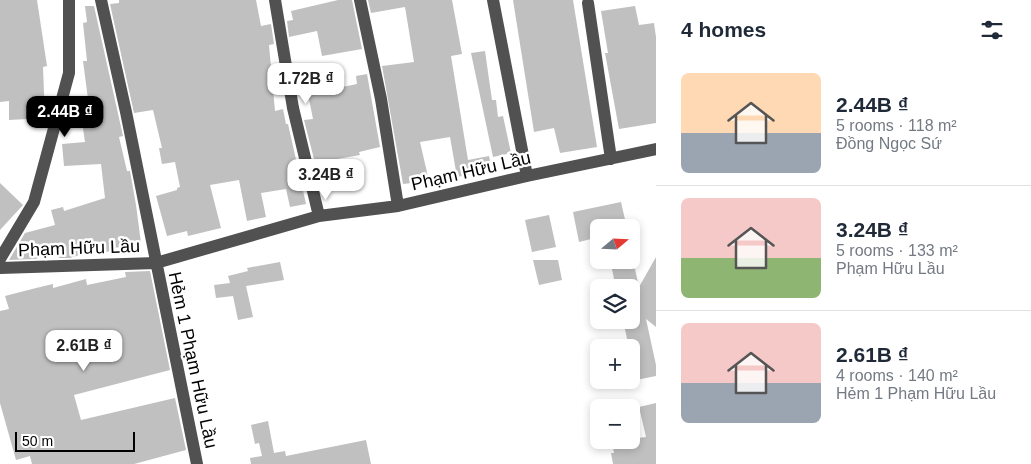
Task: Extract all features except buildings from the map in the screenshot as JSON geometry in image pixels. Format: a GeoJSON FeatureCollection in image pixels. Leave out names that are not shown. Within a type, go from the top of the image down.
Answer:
{"type":"FeatureCollection","features":[{"type":"Feature","properties":{"kind":"street"},"geometry":{"type":"LineString","coordinates":[[0,259],[34,202],[69,73],[69,0]]}},
{"type":"Feature","properties":{"kind":"street","name":"Hẻm 1 Phạm Hữu Lầu"},"geometry":{"type":"LineString","coordinates":[[101,0],[126,112],[197,464]]}},
{"type":"Feature","properties":{"kind":"street"},"geometry":{"type":"LineString","coordinates":[[275,0],[293,108],[320,216]]}},
{"type":"Feature","properties":{"kind":"street"},"geometry":{"type":"LineString","coordinates":[[360,0],[381,99],[398,206]]}},
{"type":"Feature","properties":{"kind":"street"},"geometry":{"type":"LineString","coordinates":[[493,0],[527,176]]}},
{"type":"Feature","properties":{"kind":"street"},"geometry":{"type":"LineString","coordinates":[[588,3],[611,159]]}},
{"type":"Feature","properties":{"kind":"street","name":"Phạm Hữu Lầu"},"geometry":{"type":"LineString","coordinates":[[0,268],[156,263],[320,216],[398,206],[656,149]]}}]}
